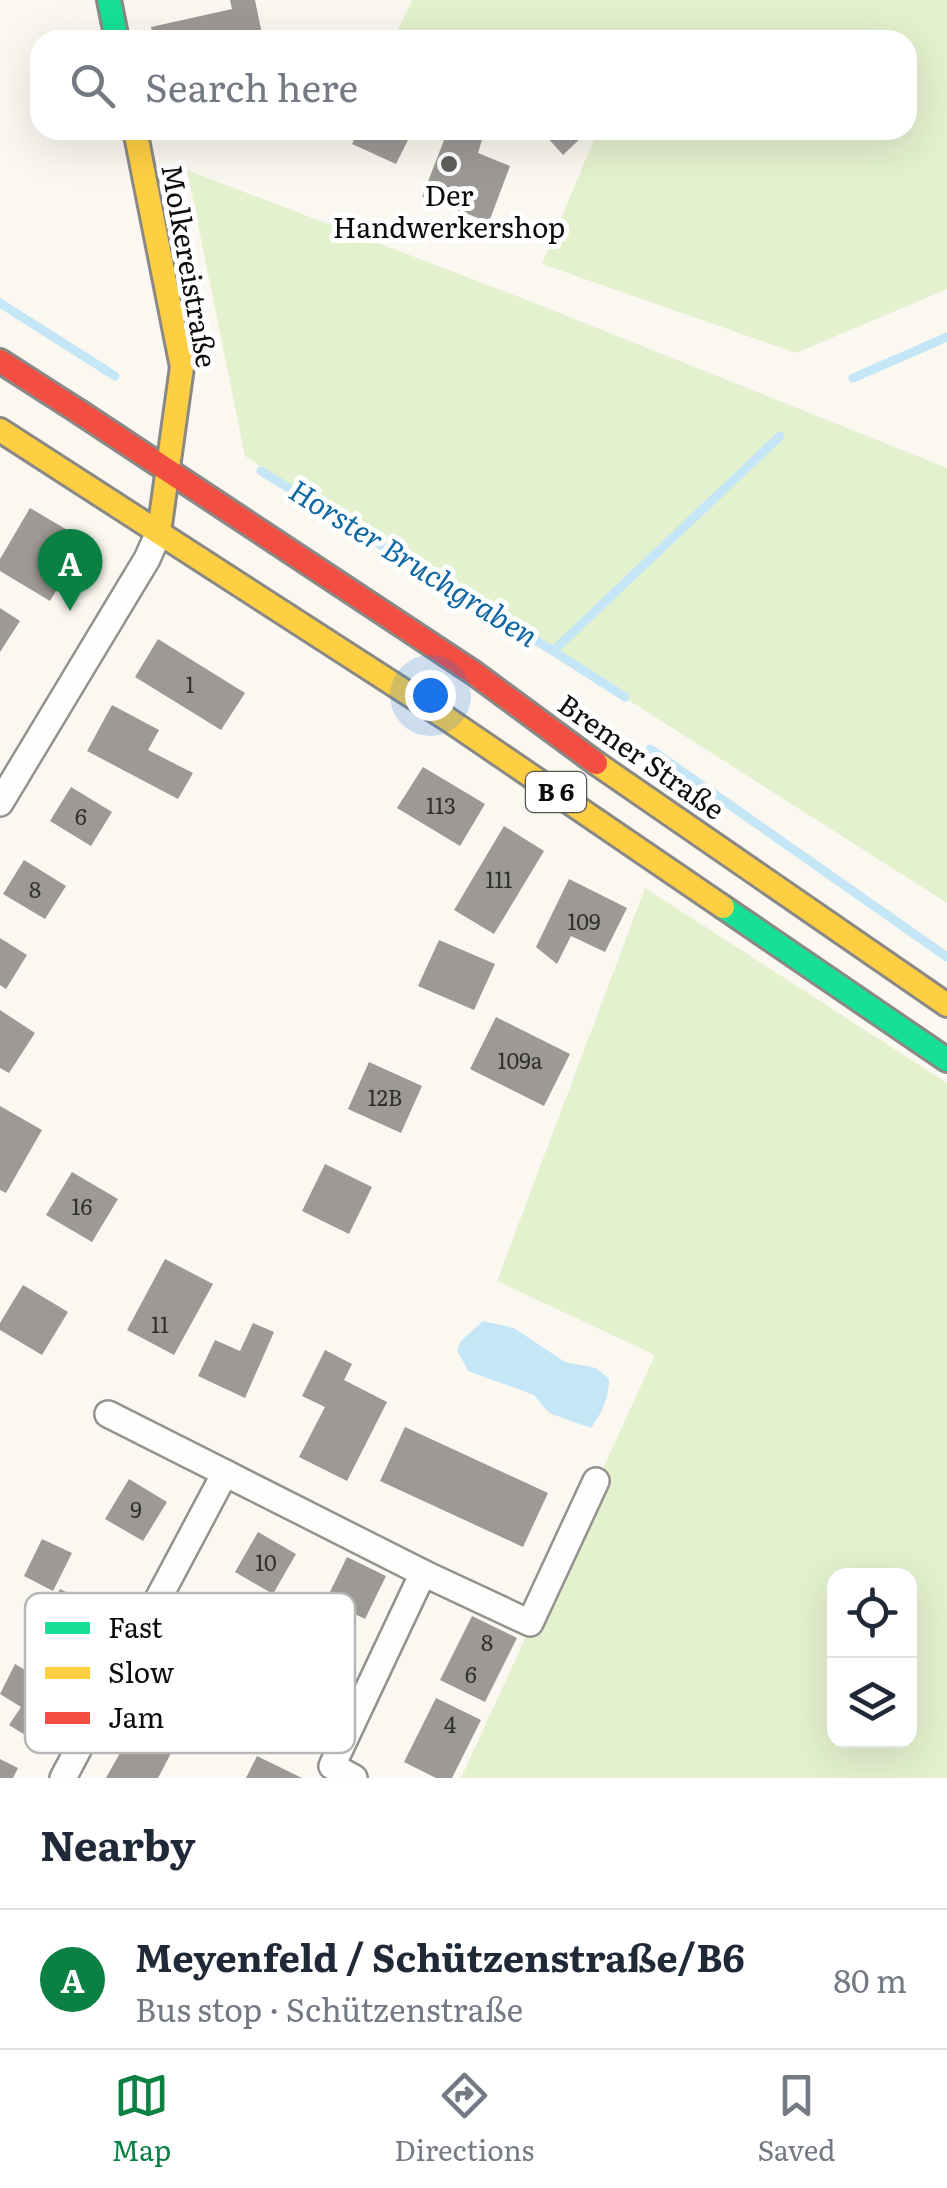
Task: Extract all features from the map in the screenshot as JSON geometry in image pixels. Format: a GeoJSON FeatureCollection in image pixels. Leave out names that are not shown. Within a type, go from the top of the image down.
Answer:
{"type":"FeatureCollection","features":[{"type":"Feature","properties":{"kind":"main road"},"geometry":{"type":"LineString","coordinates":[[109,0],[115,30]]}},
{"type":"Feature","properties":{"kind":"main road","name":"Molkereistraße"},"geometry":{"type":"LineString","coordinates":[[137,140],[182,367],[159,532]]}},
{"type":"Feature","properties":{"kind":"main road","name":"Bremer Straße"},"geometry":{"type":"LineString","coordinates":[[0,362],[474,673],[558,737],[947,1004]]}},
{"type":"Feature","properties":{"kind":"main road","name":"B 6"},"geometry":{"type":"LineString","coordinates":[[0,430],[608,826],[880,1018],[947,1060]]}},
{"type":"Feature","properties":{"kind":"street"},"geometry":{"type":"LineString","coordinates":[[0,803],[159,532]]}},
{"type":"Feature","properties":{"kind":"street"},"geometry":{"type":"LineString","coordinates":[[108,1414],[423,1574],[530,1623],[596,1482]]}},
{"type":"Feature","properties":{"kind":"street"},"geometry":{"type":"LineString","coordinates":[[162,1593],[226,1473]]}},
{"type":"Feature","properties":{"kind":"street"},"geometry":{"type":"LineString","coordinates":[[355,1717],[423,1574]]}},
{"type":"Feature","properties":{"kind":"street"},"geometry":{"type":"LineString","coordinates":[[63,1778],[76,1753]]}},
{"type":"Feature","properties":{"kind":"street"},"geometry":{"type":"LineString","coordinates":[[338,1753],[332,1766],[354,1778]]}},
{"type":"Feature","properties":{"kind":"green space"},"geometry":{"type":"Polygon","coordinates":[[[412,0],[947,0],[947,289],[796,353],[542,264],[594,140],[917,140],[917,30],[398,30],[412,0]]]}},
{"type":"Feature","properties":{"kind":"green space"},"geometry":{"type":"Polygon","coordinates":[[[187,170],[527,300],[947,468],[947,903],[245,456],[187,170]]]}},
{"type":"Feature","properties":{"kind":"green space"},"geometry":{"type":"Polygon","coordinates":[[[645,888],[947,1083],[947,1778],[461,1778],[655,1355],[497,1281],[645,888]]]}},
{"type":"Feature","properties":{"kind":"water"},"geometry":{"type":"Polygon","coordinates":[[[483,1321],[514,1328],[565,1362],[596,1368],[609,1379],[604,1405],[591,1428],[549,1413],[534,1395],[468,1371],[457,1350],[461,1341],[483,1321]]]}},
{"type":"Feature","properties":{"kind":"building"},"geometry":{"type":"Polygon","coordinates":[[[230,0],[255,0],[261,30],[152,30],[151,27],[232,9],[230,0]]]}},
{"type":"Feature","properties":{"kind":"building"},"geometry":{"type":"Polygon","coordinates":[[[354,140],[408,140],[396,164],[352,144],[354,140]]]}},
{"type":"Feature","properties":{"kind":"building"},"geometry":{"type":"Polygon","coordinates":[[[444,140],[482,140],[478,153],[510,166],[489,222],[422,197],[444,140]]]}},
{"type":"Feature","properties":{"kind":"building"},"geometry":{"type":"Polygon","coordinates":[[[550,140],[579,140],[563,155],[550,140]]]}},
{"type":"Feature","properties":{"kind":"building"},"geometry":{"type":"Polygon","coordinates":[[[30,508],[86,541],[50,601],[0,571],[0,559],[30,508]]]}},
{"type":"Feature","properties":{"kind":"building"},"geometry":{"type":"Polygon","coordinates":[[[0,608],[20,621],[0,652],[0,608]]]}},
{"type":"Feature","properties":{"kind":"building"},"geometry":{"type":"Polygon","coordinates":[[[158,639],[245,693],[221,730],[135,677],[158,639]]]}},
{"type":"Feature","properties":{"kind":"building"},"geometry":{"type":"Polygon","coordinates":[[[112,705],[159,730],[148,750],[193,773],[178,799],[87,751],[112,705]]]}},
{"type":"Feature","properties":{"kind":"building"},"geometry":{"type":"Polygon","coordinates":[[[423,767],[485,804],[460,846],[397,808],[423,767]]]}},
{"type":"Feature","properties":{"kind":"building"},"geometry":{"type":"Polygon","coordinates":[[[71,787],[112,812],[91,846],[50,821],[71,787]]]}},
{"type":"Feature","properties":{"kind":"building"},"geometry":{"type":"Polygon","coordinates":[[[504,826],[544,851],[494,934],[454,910],[504,826]]]}},
{"type":"Feature","properties":{"kind":"building"},"geometry":{"type":"Polygon","coordinates":[[[24,860],[66,886],[45,919],[3,894],[24,860]]]}},
{"type":"Feature","properties":{"kind":"building"},"geometry":{"type":"Polygon","coordinates":[[[569,879],[627,908],[605,952],[571,936],[557,964],[536,947],[569,879]]]}},
{"type":"Feature","properties":{"kind":"building"},"geometry":{"type":"Polygon","coordinates":[[[0,938],[27,955],[6,989],[0,985],[0,938]]]}},
{"type":"Feature","properties":{"kind":"building"},"geometry":{"type":"Polygon","coordinates":[[[439,940],[495,964],[474,1010],[418,986],[439,940]]]}},
{"type":"Feature","properties":{"kind":"building"},"geometry":{"type":"Polygon","coordinates":[[[0,1010],[35,1033],[9,1073],[0,1068],[0,1010]]]}},
{"type":"Feature","properties":{"kind":"building"},"geometry":{"type":"Polygon","coordinates":[[[496,1017],[570,1054],[544,1106],[470,1069],[496,1017]]]}},
{"type":"Feature","properties":{"kind":"building"},"geometry":{"type":"Polygon","coordinates":[[[369,1062],[422,1086],[401,1133],[348,1109],[369,1062]]]}},
{"type":"Feature","properties":{"kind":"building"},"geometry":{"type":"Polygon","coordinates":[[[0,1106],[42,1130],[6,1193],[0,1190],[0,1106]]]}},
{"type":"Feature","properties":{"kind":"building"},"geometry":{"type":"Polygon","coordinates":[[[325,1164],[372,1187],[349,1234],[302,1211],[325,1164]]]}},
{"type":"Feature","properties":{"kind":"building"},"geometry":{"type":"Polygon","coordinates":[[[72,1172],[118,1199],[92,1242],[46,1215],[72,1172]]]}},
{"type":"Feature","properties":{"kind":"building"},"geometry":{"type":"Polygon","coordinates":[[[165,1259],[213,1284],[174,1355],[127,1330],[165,1259]]]}},
{"type":"Feature","properties":{"kind":"building"},"geometry":{"type":"Polygon","coordinates":[[[23,1285],[68,1312],[42,1355],[0,1330],[0,1323],[23,1285]]]}},
{"type":"Feature","properties":{"kind":"building"},"geometry":{"type":"Polygon","coordinates":[[[253,1323],[274,1332],[245,1398],[198,1376],[215,1340],[240,1351],[253,1323]]]}},
{"type":"Feature","properties":{"kind":"building"},"geometry":{"type":"Polygon","coordinates":[[[325,1350],[352,1364],[344,1380],[387,1402],[347,1481],[299,1457],[325,1407],[302,1396],[325,1350]]]}},
{"type":"Feature","properties":{"kind":"building"},"geometry":{"type":"Polygon","coordinates":[[[405,1427],[548,1493],[523,1547],[380,1481],[405,1427]]]}},
{"type":"Feature","properties":{"kind":"building"},"geometry":{"type":"Polygon","coordinates":[[[129,1479],[167,1502],[143,1541],[105,1519],[129,1479]]]}},
{"type":"Feature","properties":{"kind":"building"},"geometry":{"type":"Polygon","coordinates":[[[258,1532],[296,1554],[274,1593],[235,1572],[258,1532]]]}},
{"type":"Feature","properties":{"kind":"building"},"geometry":{"type":"Polygon","coordinates":[[[42,1539],[72,1553],[53,1591],[24,1576],[42,1539]]]}},
{"type":"Feature","properties":{"kind":"building"},"geometry":{"type":"Polygon","coordinates":[[[347,1557],[386,1576],[365,1619],[355,1614],[355,1593],[329,1593],[347,1557]]]}},
{"type":"Feature","properties":{"kind":"building"},"geometry":{"type":"Polygon","coordinates":[[[472,1616],[517,1638],[485,1702],[440,1680],[472,1616]]]}},
{"type":"Feature","properties":{"kind":"building"},"geometry":{"type":"Polygon","coordinates":[[[15,1664],[25,1670],[25,1735],[9,1725],[21,1707],[0,1694],[15,1664]]]}},
{"type":"Feature","properties":{"kind":"building"},"geometry":{"type":"Polygon","coordinates":[[[436,1698],[481,1720],[452,1778],[436,1778],[404,1762],[436,1698]]]}},
{"type":"Feature","properties":{"kind":"building"},"geometry":{"type":"Polygon","coordinates":[[[120,1753],[171,1753],[158,1778],[106,1778],[120,1753]]]}},
{"type":"Feature","properties":{"kind":"building"},"geometry":{"type":"Polygon","coordinates":[[[257,1756],[302,1778],[246,1778],[257,1756]]]}},
{"type":"Feature","properties":{"kind":"building"},"geometry":{"type":"Polygon","coordinates":[[[0,1759],[18,1768],[13,1778],[0,1778],[0,1759]]]}},
{"type":"Feature","properties":{"kind":"waterway","name":"Horster Bruchgraben"},"geometry":{"type":"LineString","coordinates":[[0,303],[115,376]]}},
{"type":"Feature","properties":{"kind":"waterway","name":"Horster Bruchgraben"},"geometry":{"type":"LineString","coordinates":[[853,378],[947,337]]}},
{"type":"Feature","properties":{"kind":"waterway","name":"Horster Bruchgraben"},"geometry":{"type":"LineString","coordinates":[[261,471],[553,651],[780,436]]}},
{"type":"Feature","properties":{"kind":"waterway"},"geometry":{"type":"LineString","coordinates":[[553,651],[625,697]]}},
{"type":"Feature","properties":{"kind":"waterway"},"geometry":{"type":"LineString","coordinates":[[650,749],[947,957]]}},
{"type":"Feature","properties":{"kind":"traffic: fast"},"geometry":{"type":"LineString","coordinates":[[109,0],[115,30]]}},
{"type":"Feature","properties":{"kind":"traffic: fast"},"geometry":{"type":"LineString","coordinates":[[723,907],[947,1060]]}},
{"type":"Feature","properties":{"kind":"traffic: slow"},"geometry":{"type":"LineString","coordinates":[[137,140],[182,367],[159,532]]}},
{"type":"Feature","properties":{"kind":"traffic: slow"},"geometry":{"type":"LineString","coordinates":[[0,430],[449,720],[723,907]]}},
{"type":"Feature","properties":{"kind":"traffic: slow"},"geometry":{"type":"LineString","coordinates":[[596,763],[947,1005]]}},
{"type":"Feature","properties":{"kind":"traffic: jam"},"geometry":{"type":"LineString","coordinates":[[0,361],[81,413]]}},
{"type":"Feature","properties":{"kind":"traffic: jam"},"geometry":{"type":"LineString","coordinates":[[81,413],[474,673],[596,763]]}},
{"type":"Feature","properties":{"kind":"place","name":"Der Handwerkershop"},"geometry":{"type":"Point","coordinates":[449,164]}},
{"type":"Feature","properties":{"kind":"place","name":"Meyenfeld / Schützenstraße/B6"},"geometry":{"type":"Point","coordinates":[70,611]}}]}
